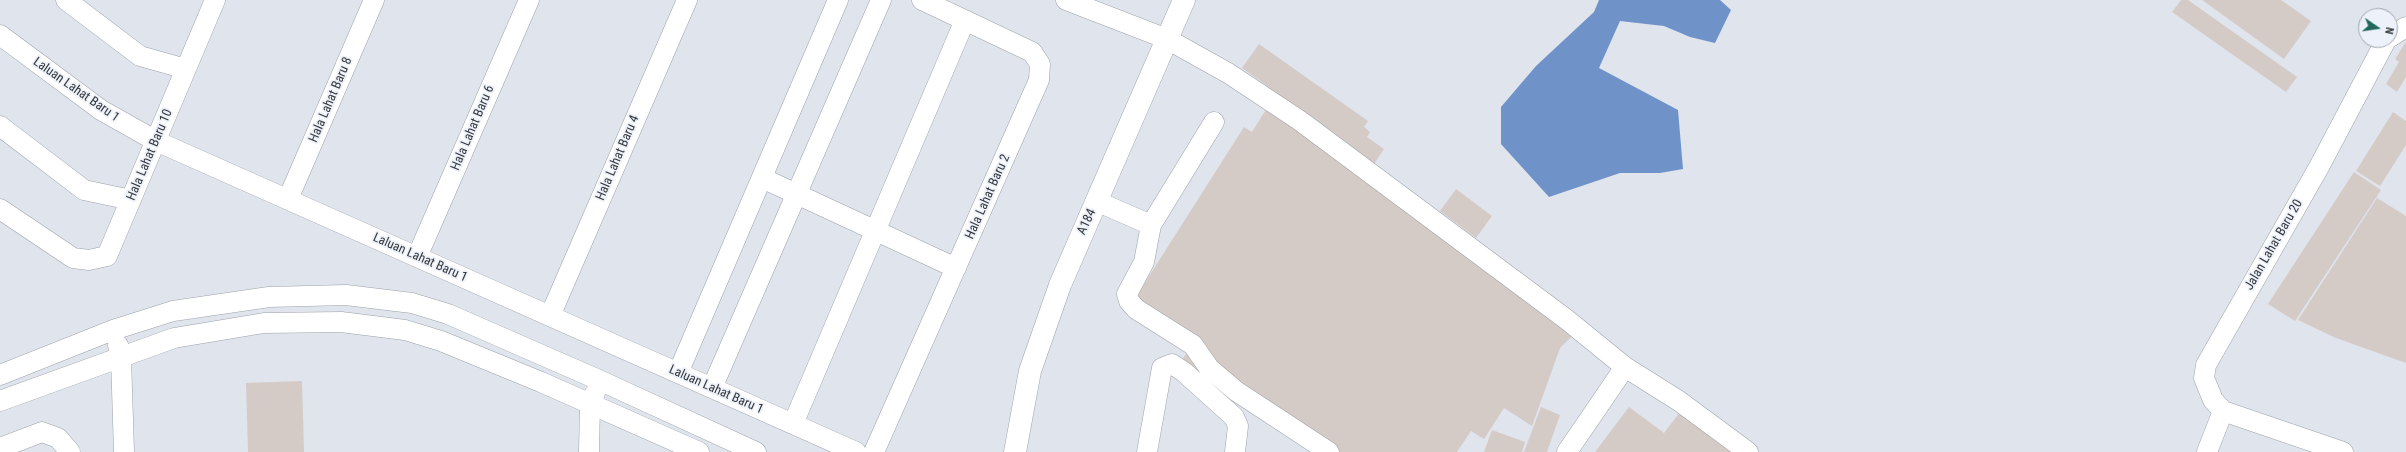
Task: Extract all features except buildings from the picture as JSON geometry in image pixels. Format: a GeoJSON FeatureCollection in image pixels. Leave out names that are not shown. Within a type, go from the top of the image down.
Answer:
{"type":"FeatureCollection","features":[{"type":"Feature","properties":{"kind":"main road","name":"A184"},"geometry":{"type":"LineString","coordinates":[[1015,452],[1032,363],[1060,285],[1184,0]]}},
{"type":"Feature","properties":{"kind":"street"},"geometry":{"type":"LineString","coordinates":[[66,0],[140,56],[186,69]]}},
{"type":"Feature","properties":{"kind":"street","name":"Hala Lahat Baru 8"},"geometry":{"type":"LineString","coordinates":[[288,199],[374,0]]}},
{"type":"Feature","properties":{"kind":"street","name":"Hala Lahat Baru 6"},"geometry":{"type":"LineString","coordinates":[[417,257],[529,0]]}},
{"type":"Feature","properties":{"kind":"street","name":"Hala Lahat Baru 4"},"geometry":{"type":"LineString","coordinates":[[550,316],[687,0]]}},
{"type":"Feature","properties":{"kind":"street"},"geometry":{"type":"LineString","coordinates":[[678,373],[838,0]]}},
{"type":"Feature","properties":{"kind":"street"},"geometry":{"type":"LineString","coordinates":[[712,388],[881,0]]}},
{"type":"Feature","properties":{"kind":"street","name":"Hala Lahat Baru 2"},"geometry":{"type":"LineString","coordinates":[[874,452],[1039,80],[1040,64],[1032,52],[922,0]]}},
{"type":"Feature","properties":{"kind":"street"},"geometry":{"type":"LineString","coordinates":[[1066,0],[1167,39],[1228,73],[1299,120],[1560,314],[1625,367],[1679,401],[1748,452]]}},
{"type":"Feature","properties":{"kind":"street","name":"Hala Lahat Baru 10"},"geometry":{"type":"LineString","coordinates":[[0,209],[53,247],[73,258],[89,260],[107,256],[186,69],[209,2]]}},
{"type":"Feature","properties":{"kind":"street"},"geometry":{"type":"LineString","coordinates":[[794,424],[966,20]]}},
{"type":"Feature","properties":{"kind":"street","name":"Laluan Lahat Baru 1"},"geometry":{"type":"LineString","coordinates":[[0,35],[101,110],[156,141],[856,452]]}},
{"type":"Feature","properties":{"kind":"street","name":"Jalan Lahat Baru 20"},"geometry":{"type":"LineString","coordinates":[[2223,411],[2213,400],[2204,378],[2206,365],[2319,167],[2382,48]]}},
{"type":"Feature","properties":{"kind":"street"},"geometry":{"type":"LineString","coordinates":[[1214,122],[1151,225],[1144,262],[1127,294],[1129,301],[1136,309],[1193,345],[1209,368],[1236,391],[1329,452]]}},
{"type":"Feature","properties":{"kind":"street"},"geometry":{"type":"LineString","coordinates":[[0,126],[84,190],[131,200]]}},
{"type":"Feature","properties":{"kind":"street"},"geometry":{"type":"LineString","coordinates":[[762,178],[956,268]]}},
{"type":"Feature","properties":{"kind":"street"},"geometry":{"type":"LineString","coordinates":[[1096,201],[1151,225]]}},
{"type":"Feature","properties":{"kind":"street"},"geometry":{"type":"LineString","coordinates":[[0,375],[113,330],[173,311],[269,297],[346,295],[412,303],[448,314],[599,380],[756,452]]}},
{"type":"Feature","properties":{"kind":"street"},"geometry":{"type":"LineString","coordinates":[[0,401],[174,338],[214,330],[264,323],[341,322],[406,330],[441,341],[699,452]]}},
{"type":"Feature","properties":{"kind":"street"},"geometry":{"type":"LineString","coordinates":[[113,330],[121,357],[124,452]]}},
{"type":"Feature","properties":{"kind":"street"},"geometry":{"type":"LineString","coordinates":[[1147,452],[1162,368],[1172,364],[1184,372],[1234,417],[1238,426],[1235,452]]}},
{"type":"Feature","properties":{"kind":"street"},"geometry":{"type":"LineString","coordinates":[[1567,452],[1625,367]]}},
{"type":"Feature","properties":{"kind":"street"},"geometry":{"type":"LineString","coordinates":[[589,452],[590,404],[599,380]]}},
{"type":"Feature","properties":{"kind":"street"},"geometry":{"type":"LineString","coordinates":[[2207,452],[2223,411],[2343,452]]}},
{"type":"Feature","properties":{"kind":"street"},"geometry":{"type":"LineString","coordinates":[[0,448],[42,432],[58,438],[70,452]]}},
{"type":"Feature","properties":{"kind":"water"},"geometry":{"type":"Polygon","coordinates":[[[1599,0],[1720,0],[1731,10],[1715,43],[1690,37],[1664,26],[1620,21],[1599,68],[1678,110],[1683,169],[1660,173],[1620,173],[1549,197],[1501,144],[1501,107],[1536,66],[1594,12],[1599,0]]]}}]}
